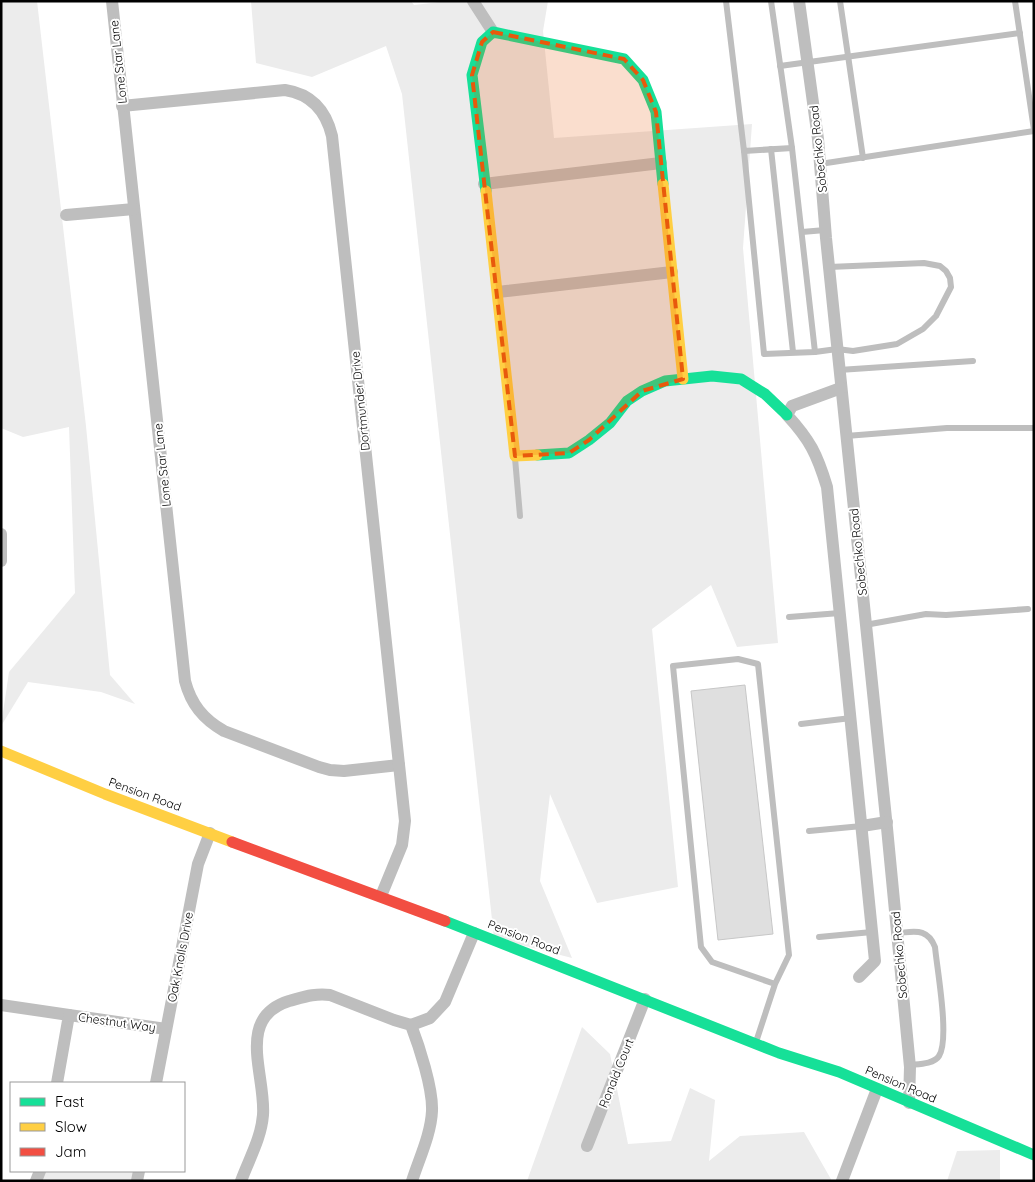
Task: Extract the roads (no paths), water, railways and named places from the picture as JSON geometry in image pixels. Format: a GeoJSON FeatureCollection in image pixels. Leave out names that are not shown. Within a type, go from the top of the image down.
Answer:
{"type":"FeatureCollection","features":[{"type":"Feature","properties":{"kind":"street","name":"Lone Star Lane"},"geometry":{"type":"LineString","coordinates":[[112,1],[187,691],[199,712],[213,725],[319,768],[344,770],[399,765]]}},
{"type":"Feature","properties":{"kind":"street"},"geometry":{"type":"LineString","coordinates":[[473,1],[493,32],[624,59],[644,80],[656,112],[684,379]]}},
{"type":"Feature","properties":{"kind":"street","name":"Sobechko Road"},"geometry":{"type":"LineString","coordinates":[[799,1],[820,164],[839,370],[887,822],[910,1065],[909,1103]]}},
{"type":"Feature","properties":{"kind":"street"},"geometry":{"type":"LineString","coordinates":[[493,32],[482,42],[472,74],[515,456],[569,453],[610,423],[627,401],[642,391],[665,382],[712,376],[741,379],[765,394],[803,432],[818,458],[827,487],[875,961],[859,977]]}},
{"type":"Feature","properties":{"kind":"street","name":"Dortmunder Drive"},"geometry":{"type":"LineString","coordinates":[[122,106],[285,90],[310,99],[320,108],[329,123],[334,155],[405,821],[404,835],[396,861],[381,896]]}},
{"type":"Feature","properties":{"kind":"street"},"geometry":{"type":"LineString","coordinates":[[484,184],[661,163]]}},
{"type":"Feature","properties":{"kind":"street"},"geometry":{"type":"LineString","coordinates":[[66,215],[134,209]]}},
{"type":"Feature","properties":{"kind":"street"},"geometry":{"type":"LineString","coordinates":[[498,292],[672,272]]}},
{"type":"Feature","properties":{"kind":"street"},"geometry":{"type":"LineString","coordinates":[[787,415],[792,406],[841,388]]}},
{"type":"Feature","properties":{"kind":"street"},"geometry":{"type":"LineString","coordinates":[[1,534],[1,561]]}},
{"type":"Feature","properties":{"kind":"street","name":"Pension Road"},"geometry":{"type":"LineString","coordinates":[[1,751],[133,806],[210,832],[381,896],[756,1043],[819,1067],[839,1072],[1034,1155]]}},
{"type":"Feature","properties":{"kind":"street"},"geometry":{"type":"LineString","coordinates":[[862,826],[887,822]]}},
{"type":"Feature","properties":{"kind":"street","name":"Oak Knolls Drive"},"geometry":{"type":"LineString","coordinates":[[156,1082],[198,864],[210,832]]}},
{"type":"Feature","properties":{"kind":"street"},"geometry":{"type":"LineString","coordinates":[[241,1181],[256,1146],[261,1127],[263,1103],[256,1039],[260,1022],[265,1015],[282,1003],[313,994],[321,994],[330,995],[411,1025],[430,1018],[445,1002],[474,933]]}},
{"type":"Feature","properties":{"kind":"street","name":"Ronald Court"},"geometry":{"type":"LineString","coordinates":[[587,1146],[645,999]]}},
{"type":"Feature","properties":{"kind":"street","name":"Chestnut Way"},"geometry":{"type":"LineString","coordinates":[[1,1005],[166,1029]]}},
{"type":"Feature","properties":{"kind":"street","name":"Chestnut Way"},"geometry":{"type":"LineString","coordinates":[[57,1082],[69,1015]]}},
{"type":"Feature","properties":{"kind":"street"},"geometry":{"type":"LineString","coordinates":[[411,1025],[418,1042],[432,1110],[430,1124],[412,1181]]}},
{"type":"Feature","properties":{"kind":"street"},"geometry":{"type":"LineString","coordinates":[[842,1181],[877,1089]]}},
{"type":"Feature","properties":{"kind":"lane"},"geometry":{"type":"LineString","coordinates":[[726,1],[744,151],[764,354],[837,350],[853,351],[898,344],[923,329],[936,316],[951,286],[950,278],[946,271],[940,266],[924,263],[829,267]]}},
{"type":"Feature","properties":{"kind":"lane"},"geometry":{"type":"LineString","coordinates":[[771,1],[792,148],[815,352]]}},
{"type":"Feature","properties":{"kind":"lane"},"geometry":{"type":"LineString","coordinates":[[840,1],[864,158]]}},
{"type":"Feature","properties":{"kind":"lane"},"geometry":{"type":"LineString","coordinates":[[820,164],[1034,130],[1015,1]]}},
{"type":"Feature","properties":{"kind":"lane"},"geometry":{"type":"LineString","coordinates":[[780,66],[1020,33]]}},
{"type":"Feature","properties":{"kind":"lane"},"geometry":{"type":"LineString","coordinates":[[744,151],[792,148]]}},
{"type":"Feature","properties":{"kind":"lane"},"geometry":{"type":"LineString","coordinates":[[771,149],[792,352]]}},
{"type":"Feature","properties":{"kind":"lane"},"geometry":{"type":"LineString","coordinates":[[802,232],[825,230]]}},
{"type":"Feature","properties":{"kind":"lane"},"geometry":{"type":"LineString","coordinates":[[839,370],[973,361]]}},
{"type":"Feature","properties":{"kind":"lane"},"geometry":{"type":"LineString","coordinates":[[846,436],[947,428],[1034,428]]}},
{"type":"Feature","properties":{"kind":"lane"},"geometry":{"type":"LineString","coordinates":[[515,456],[520,516]]}},
{"type":"Feature","properties":{"kind":"lane"},"geometry":{"type":"LineString","coordinates":[[865,625],[926,614],[946,616],[1028,609]]}},
{"type":"Feature","properties":{"kind":"lane"},"geometry":{"type":"LineString","coordinates":[[789,618],[840,613]]}},
{"type":"Feature","properties":{"kind":"lane"},"geometry":{"type":"LineString","coordinates":[[756,1043],[776,984],[789,954],[758,664],[738,659],[673,666],[701,947],[712,962],[776,984]]}},
{"type":"Feature","properties":{"kind":"lane"},"geometry":{"type":"LineString","coordinates":[[801,724],[850,718]]}},
{"type":"Feature","properties":{"kind":"lane"},"geometry":{"type":"LineString","coordinates":[[809,831],[862,826]]}},
{"type":"Feature","properties":{"kind":"lane"},"geometry":{"type":"LineString","coordinates":[[819,937],[872,932]]}},
{"type":"Feature","properties":{"kind":"lane"},"geometry":{"type":"LineString","coordinates":[[897,933],[920,932],[927,934],[932,940],[935,947],[944,1036],[940,1055],[936,1059],[910,1065]]}}]}
